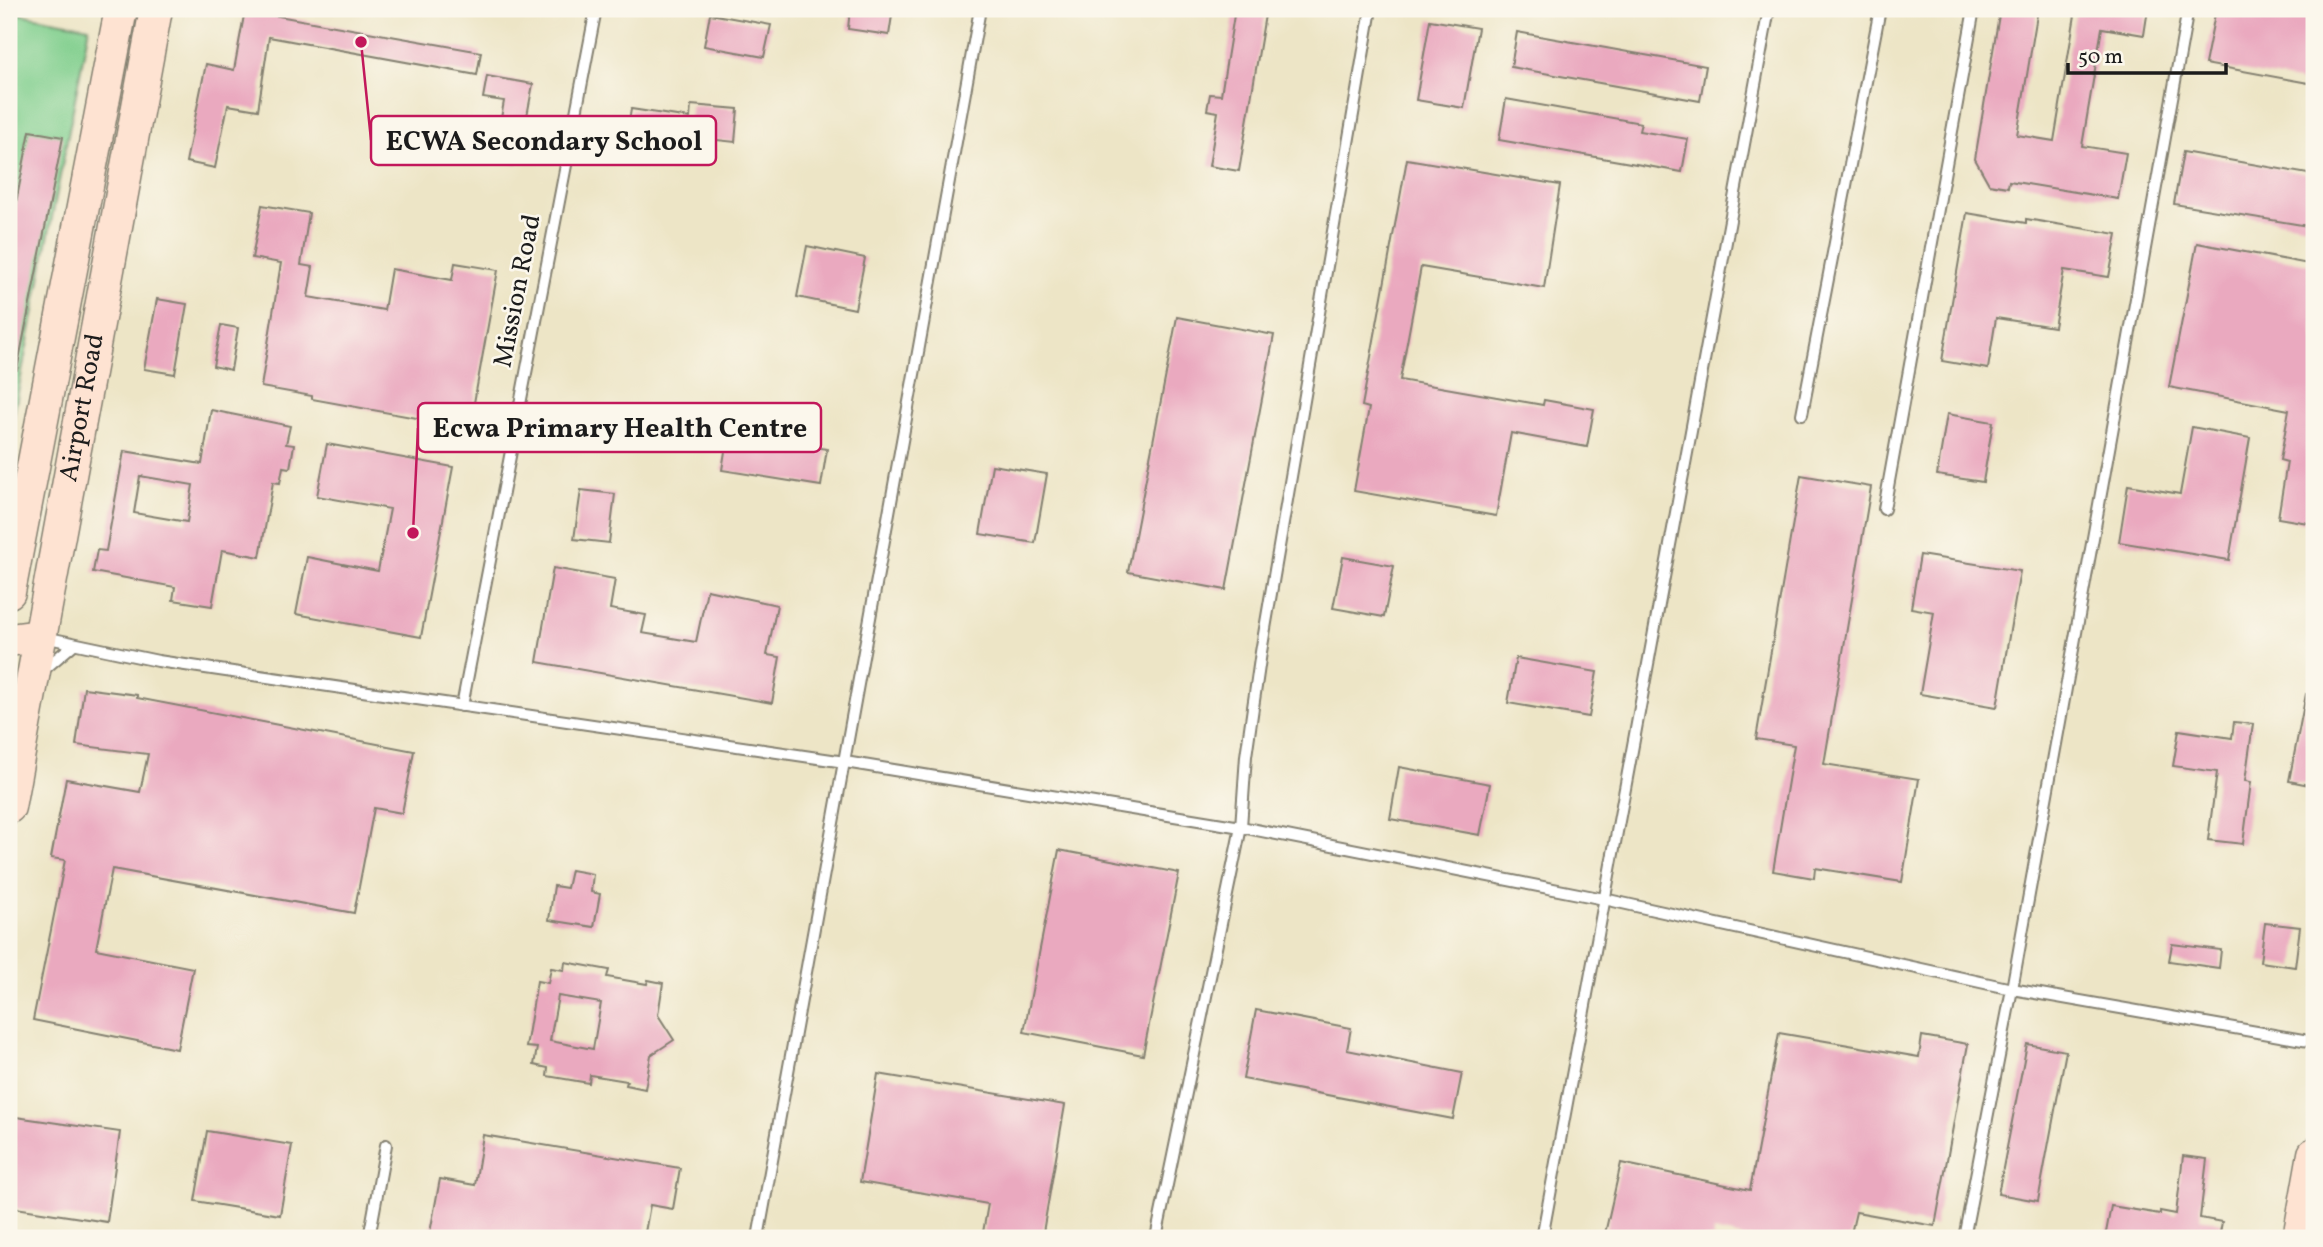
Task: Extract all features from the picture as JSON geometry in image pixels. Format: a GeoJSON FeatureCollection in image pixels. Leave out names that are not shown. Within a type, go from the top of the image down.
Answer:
{"type":"FeatureCollection","features":[{"type":"Feature","properties":{"kind":"main road","name":"Airport Road"},"geometry":{"type":"LineString","coordinates":[[9,592],[121,9]]}},
{"type":"Feature","properties":{"kind":"main road","name":"Airport Road"},"geometry":{"type":"LineString","coordinates":[[9,807],[20,682],[40,636],[156,9]]}},
{"type":"Feature","properties":{"kind":"main road"},"geometry":{"type":"LineString","coordinates":[[9,640],[40,636]]}},
{"type":"Feature","properties":{"kind":"main road"},"geometry":{"type":"LineString","coordinates":[[2299,1238],[2314,1154]]}},
{"type":"Feature","properties":{"kind":"lane","name":"Mission Road"},"geometry":{"type":"LineString","coordinates":[[462,706],[596,9]]}},
{"type":"Feature","properties":{"kind":"lane"},"geometry":{"type":"LineString","coordinates":[[758,1238],[980,9]]}},
{"type":"Feature","properties":{"kind":"lane"},"geometry":{"type":"LineString","coordinates":[[1156,1238],[1241,827],[1246,756],[1261,652],[1371,9]]}},
{"type":"Feature","properties":{"kind":"lane"},"geometry":{"type":"LineString","coordinates":[[1542,1238],[1769,9]]}},
{"type":"Feature","properties":{"kind":"lane"},"geometry":{"type":"LineString","coordinates":[[1802,414],[1880,9]]}},
{"type":"Feature","properties":{"kind":"lane"},"geometry":{"type":"LineString","coordinates":[[1884,509],[1974,9]]}},
{"type":"Feature","properties":{"kind":"lane"},"geometry":{"type":"LineString","coordinates":[[1964,1238],[2188,9]]}},
{"type":"Feature","properties":{"kind":"lane"},"geometry":{"type":"LineString","coordinates":[[40,636],[158,661],[845,762],[1241,827],[1604,899],[2011,989],[2314,1042]]}},
{"type":"Feature","properties":{"kind":"lane"},"geometry":{"type":"LineString","coordinates":[[20,682],[74,644]]}},
{"type":"Feature","properties":{"kind":"lane"},"geometry":{"type":"LineString","coordinates":[[369,1238],[386,1145]]}},
{"type":"Feature","properties":{"kind":"green space"},"geometry":{"type":"Polygon","coordinates":[[[9,12],[89,27],[9,439],[9,12]]]}},
{"type":"Feature","properties":{"kind":"building"},"geometry":{"type":"Polygon","coordinates":[[[850,9],[893,9],[889,35],[848,29],[850,9]]]}},
{"type":"Feature","properties":{"kind":"building"},"geometry":{"type":"Polygon","coordinates":[[[1235,9],[1266,9],[1239,171],[1209,166],[1218,112],[1207,110],[1210,94],[1221,95],[1235,9]]]}},
{"type":"Feature","properties":{"kind":"building"},"geometry":{"type":"Polygon","coordinates":[[[2000,9],[2038,9],[2017,135],[2054,141],[2076,9],[2148,9],[2144,35],[2102,28],[2082,146],[2126,153],[2118,199],[2009,181],[2008,187],[1989,184],[1975,159],[2000,9]]]}},
{"type":"Feature","properties":{"kind":"building"},"geometry":{"type":"Polygon","coordinates":[[[2216,9],[2314,9],[2314,84],[2205,64],[2216,9]]]}},
{"type":"Feature","properties":{"kind":"building"},"geometry":{"type":"Polygon","coordinates":[[[245,10],[481,52],[477,75],[269,37],[258,110],[228,105],[215,168],[186,162],[206,64],[234,70],[245,10]]]}},
{"type":"Feature","properties":{"kind":"building"},"geometry":{"type":"Polygon","coordinates":[[[710,14],[771,25],[764,57],[704,46],[710,14]]]}},
{"type":"Feature","properties":{"kind":"building"},"geometry":{"type":"Polygon","coordinates":[[[1430,20],[1478,28],[1464,108],[1416,100],[1430,20]]]}},
{"type":"Feature","properties":{"kind":"building"},"geometry":{"type":"Polygon","coordinates":[[[1517,32],[1706,66],[1700,101],[1511,67],[1517,32]]]}},
{"type":"Feature","properties":{"kind":"building"},"geometry":{"type":"Polygon","coordinates":[[[487,76],[533,84],[518,164],[473,156],[477,133],[498,136],[504,101],[483,98],[487,76]]]}},
{"type":"Feature","properties":{"kind":"building"},"geometry":{"type":"Polygon","coordinates":[[[1506,99],[1641,123],[1639,131],[1688,139],[1682,172],[1499,140],[1506,99]]]}},
{"type":"Feature","properties":{"kind":"building"},"geometry":{"type":"Polygon","coordinates":[[[691,105],[738,109],[735,142],[680,136],[678,148],[626,140],[631,109],[690,118],[691,105]]]}},
{"type":"Feature","properties":{"kind":"building"},"geometry":{"type":"Polygon","coordinates":[[[30,131],[63,137],[17,370],[9,369],[9,238],[30,131]]]}},
{"type":"Feature","properties":{"kind":"building"},"geometry":{"type":"Polygon","coordinates":[[[2183,152],[2314,175],[2314,227],[2174,204],[2183,152]]]}},
{"type":"Feature","properties":{"kind":"building"},"geometry":{"type":"Polygon","coordinates":[[[1407,159],[1560,185],[1544,288],[1421,267],[1400,380],[1543,405],[1544,400],[1594,409],[1587,447],[1511,433],[1496,516],[1354,491],[1369,408],[1362,406],[1407,159]]]}},
{"type":"Feature","properties":{"kind":"building"},"geometry":{"type":"Polygon","coordinates":[[[262,205],[309,213],[301,265],[313,267],[308,297],[384,310],[391,269],[452,280],[455,263],[498,270],[468,436],[426,429],[428,420],[261,387],[281,263],[252,258],[262,205]]]}},
{"type":"Feature","properties":{"kind":"building"},"geometry":{"type":"Polygon","coordinates":[[[1967,213],[2026,223],[2026,219],[2117,234],[2109,277],[2064,270],[2054,327],[1996,318],[1988,369],[1942,361],[1967,213]]]}},
{"type":"Feature","properties":{"kind":"building"},"geometry":{"type":"Polygon","coordinates":[[[2197,243],[2314,265],[2314,524],[2278,518],[2287,462],[2280,460],[2289,410],[2169,387],[2197,243]]]}},
{"type":"Feature","properties":{"kind":"building"},"geometry":{"type":"Polygon","coordinates":[[[807,246],[865,258],[855,309],[797,297],[807,246]]]}},
{"type":"Feature","properties":{"kind":"building"},"geometry":{"type":"Polygon","coordinates":[[[157,299],[187,304],[175,374],[144,369],[157,299]]]}},
{"type":"Feature","properties":{"kind":"building"},"geometry":{"type":"Polygon","coordinates":[[[1177,317],[1274,335],[1226,590],[1128,572],[1177,317]]]}},
{"type":"Feature","properties":{"kind":"building"},"geometry":{"type":"Polygon","coordinates":[[[221,325],[238,328],[231,370],[213,366],[221,325]]]}},
{"type":"Feature","properties":{"kind":"building"},"geometry":{"type":"Polygon","coordinates":[[[211,410],[290,426],[286,444],[294,445],[290,468],[283,467],[280,483],[273,482],[260,557],[222,550],[212,606],[173,600],[175,587],[93,572],[97,550],[106,551],[124,451],[202,464],[211,410]],[[140,476],[134,513],[187,522],[193,485],[140,476]]]}},
{"type":"Feature","properties":{"kind":"building"},"geometry":{"type":"Polygon","coordinates":[[[1947,414],[1993,422],[1983,482],[1937,475],[1947,414]]]}},
{"type":"Feature","properties":{"kind":"building"},"geometry":{"type":"Polygon","coordinates":[[[2192,427],[2250,438],[2229,560],[2119,542],[2128,485],[2180,494],[2192,427]]]}},
{"type":"Feature","properties":{"kind":"building"},"geometry":{"type":"Polygon","coordinates":[[[728,433],[827,449],[821,486],[722,470],[728,433]]]}},
{"type":"Feature","properties":{"kind":"building"},"geometry":{"type":"Polygon","coordinates":[[[327,444],[453,467],[421,637],[296,614],[307,557],[378,571],[390,509],[317,496],[327,444]]]}},
{"type":"Feature","properties":{"kind":"building"},"geometry":{"type":"Polygon","coordinates":[[[992,465],[1047,474],[1035,543],[980,534],[992,465]]]}},
{"type":"Feature","properties":{"kind":"building"},"geometry":{"type":"Polygon","coordinates":[[[1801,475],[1871,487],[1824,764],[1919,779],[1902,882],[1815,868],[1814,878],[1773,871],[1794,745],[1756,739],[1801,475]]]}},
{"type":"Feature","properties":{"kind":"building"},"geometry":{"type":"Polygon","coordinates":[[[581,490],[615,494],[609,543],[574,539],[581,490]]]}},
{"type":"Feature","properties":{"kind":"building"},"geometry":{"type":"Polygon","coordinates":[[[1920,555],[2020,571],[1997,707],[1920,694],[1934,612],[1911,608],[1920,555]]]}},
{"type":"Feature","properties":{"kind":"building"},"geometry":{"type":"Polygon","coordinates":[[[1343,557],[1394,566],[1384,617],[1333,608],[1343,557]]]}},
{"type":"Feature","properties":{"kind":"building"},"geometry":{"type":"Polygon","coordinates":[[[553,568],[615,579],[610,609],[646,615],[642,633],[696,642],[707,590],[777,605],[767,655],[780,657],[772,703],[537,662],[553,568]]]}},
{"type":"Feature","properties":{"kind":"building"},"geometry":{"type":"Polygon","coordinates":[[[1516,658],[1597,672],[1589,717],[1508,703],[1516,658]]]}},
{"type":"Feature","properties":{"kind":"building"},"geometry":{"type":"Polygon","coordinates":[[[84,688],[137,695],[137,698],[414,751],[402,813],[374,808],[354,913],[112,869],[96,949],[193,968],[177,1049],[33,1020],[65,860],[51,858],[66,779],[140,792],[148,754],[76,745],[84,688]]]}},
{"type":"Feature","properties":{"kind":"building"},"geometry":{"type":"Polygon","coordinates":[[[2306,694],[2314,695],[2314,786],[2289,781],[2306,694]]]}},
{"type":"Feature","properties":{"kind":"building"},"geometry":{"type":"Polygon","coordinates":[[[2234,722],[2253,724],[2245,781],[2251,782],[2243,844],[2208,840],[2217,772],[2173,766],[2179,730],[2232,738],[2234,722]]]}},
{"type":"Feature","properties":{"kind":"building"},"geometry":{"type":"Polygon","coordinates":[[[1399,767],[1490,784],[1480,835],[1390,819],[1399,767]]]}},
{"type":"Feature","properties":{"kind":"building"},"geometry":{"type":"Polygon","coordinates":[[[1059,850],[1179,873],[1143,1055],[1024,1032],[1059,850]]]}},
{"type":"Feature","properties":{"kind":"building"},"geometry":{"type":"Polygon","coordinates":[[[571,870],[593,874],[591,892],[600,894],[594,927],[549,920],[554,886],[567,888],[571,870]]]}},
{"type":"Feature","properties":{"kind":"building"},"geometry":{"type":"Polygon","coordinates":[[[2265,923],[2300,927],[2295,967],[2260,962],[2265,923]]]}},
{"type":"Feature","properties":{"kind":"building"},"geometry":{"type":"Polygon","coordinates":[[[2172,944],[2221,950],[2219,968],[2169,961],[2172,944]]]}},
{"type":"Feature","properties":{"kind":"building"},"geometry":{"type":"Polygon","coordinates":[[[565,962],[609,970],[607,977],[647,984],[648,980],[663,983],[658,1015],[674,1040],[651,1055],[645,1089],[626,1085],[627,1081],[590,1075],[589,1083],[547,1076],[548,1068],[534,1065],[537,1048],[526,1047],[537,981],[548,983],[551,968],[564,970],[565,962]],[[558,996],[550,1041],[593,1049],[601,1003],[558,996]]]}},
{"type":"Feature","properties":{"kind":"building"},"geometry":{"type":"Polygon","coordinates":[[[1256,1010],[1351,1028],[1347,1050],[1462,1073],[1453,1119],[1243,1079],[1256,1010]]]}},
{"type":"Feature","properties":{"kind":"building"},"geometry":{"type":"Polygon","coordinates":[[[1779,1033],[1919,1057],[1922,1036],[1968,1044],[1935,1226],[1856,1212],[1850,1238],[1746,1238],[1714,1231],[1713,1238],[1604,1238],[1621,1163],[1750,1190],[1779,1033]]]}},
{"type":"Feature","properties":{"kind":"building"},"geometry":{"type":"Polygon","coordinates":[[[2027,1044],[2066,1051],[2038,1201],[1998,1194],[2027,1044]]]}},
{"type":"Feature","properties":{"kind":"building"},"geometry":{"type":"Polygon","coordinates":[[[878,1074],[1065,1105],[1042,1238],[982,1238],[988,1204],[860,1182],[878,1074]]]}},
{"type":"Feature","properties":{"kind":"building"},"geometry":{"type":"Polygon","coordinates":[[[9,1116],[120,1132],[107,1222],[9,1207],[9,1116]]]}},
{"type":"Feature","properties":{"kind":"building"},"geometry":{"type":"Polygon","coordinates":[[[207,1131],[292,1145],[280,1215],[195,1201],[207,1131]]]}},
{"type":"Feature","properties":{"kind":"building"},"geometry":{"type":"Polygon","coordinates":[[[483,1135],[680,1168],[673,1209],[650,1205],[644,1238],[429,1238],[440,1179],[475,1185],[483,1135]]]}},
{"type":"Feature","properties":{"kind":"building"},"geometry":{"type":"Polygon","coordinates":[[[2183,1156],[2207,1159],[2200,1218],[2222,1222],[2219,1238],[2105,1238],[2111,1206],[2176,1214],[2183,1156]]]}},
{"type":"Feature","properties":{"kind":"place","name":"ECWA Secondary School"},"geometry":{"type":"Point","coordinates":[361,42]}},
{"type":"Feature","properties":{"kind":"place","name":"Ecwa Primary Health Centre"},"geometry":{"type":"Point","coordinates":[413,533]}}]}
